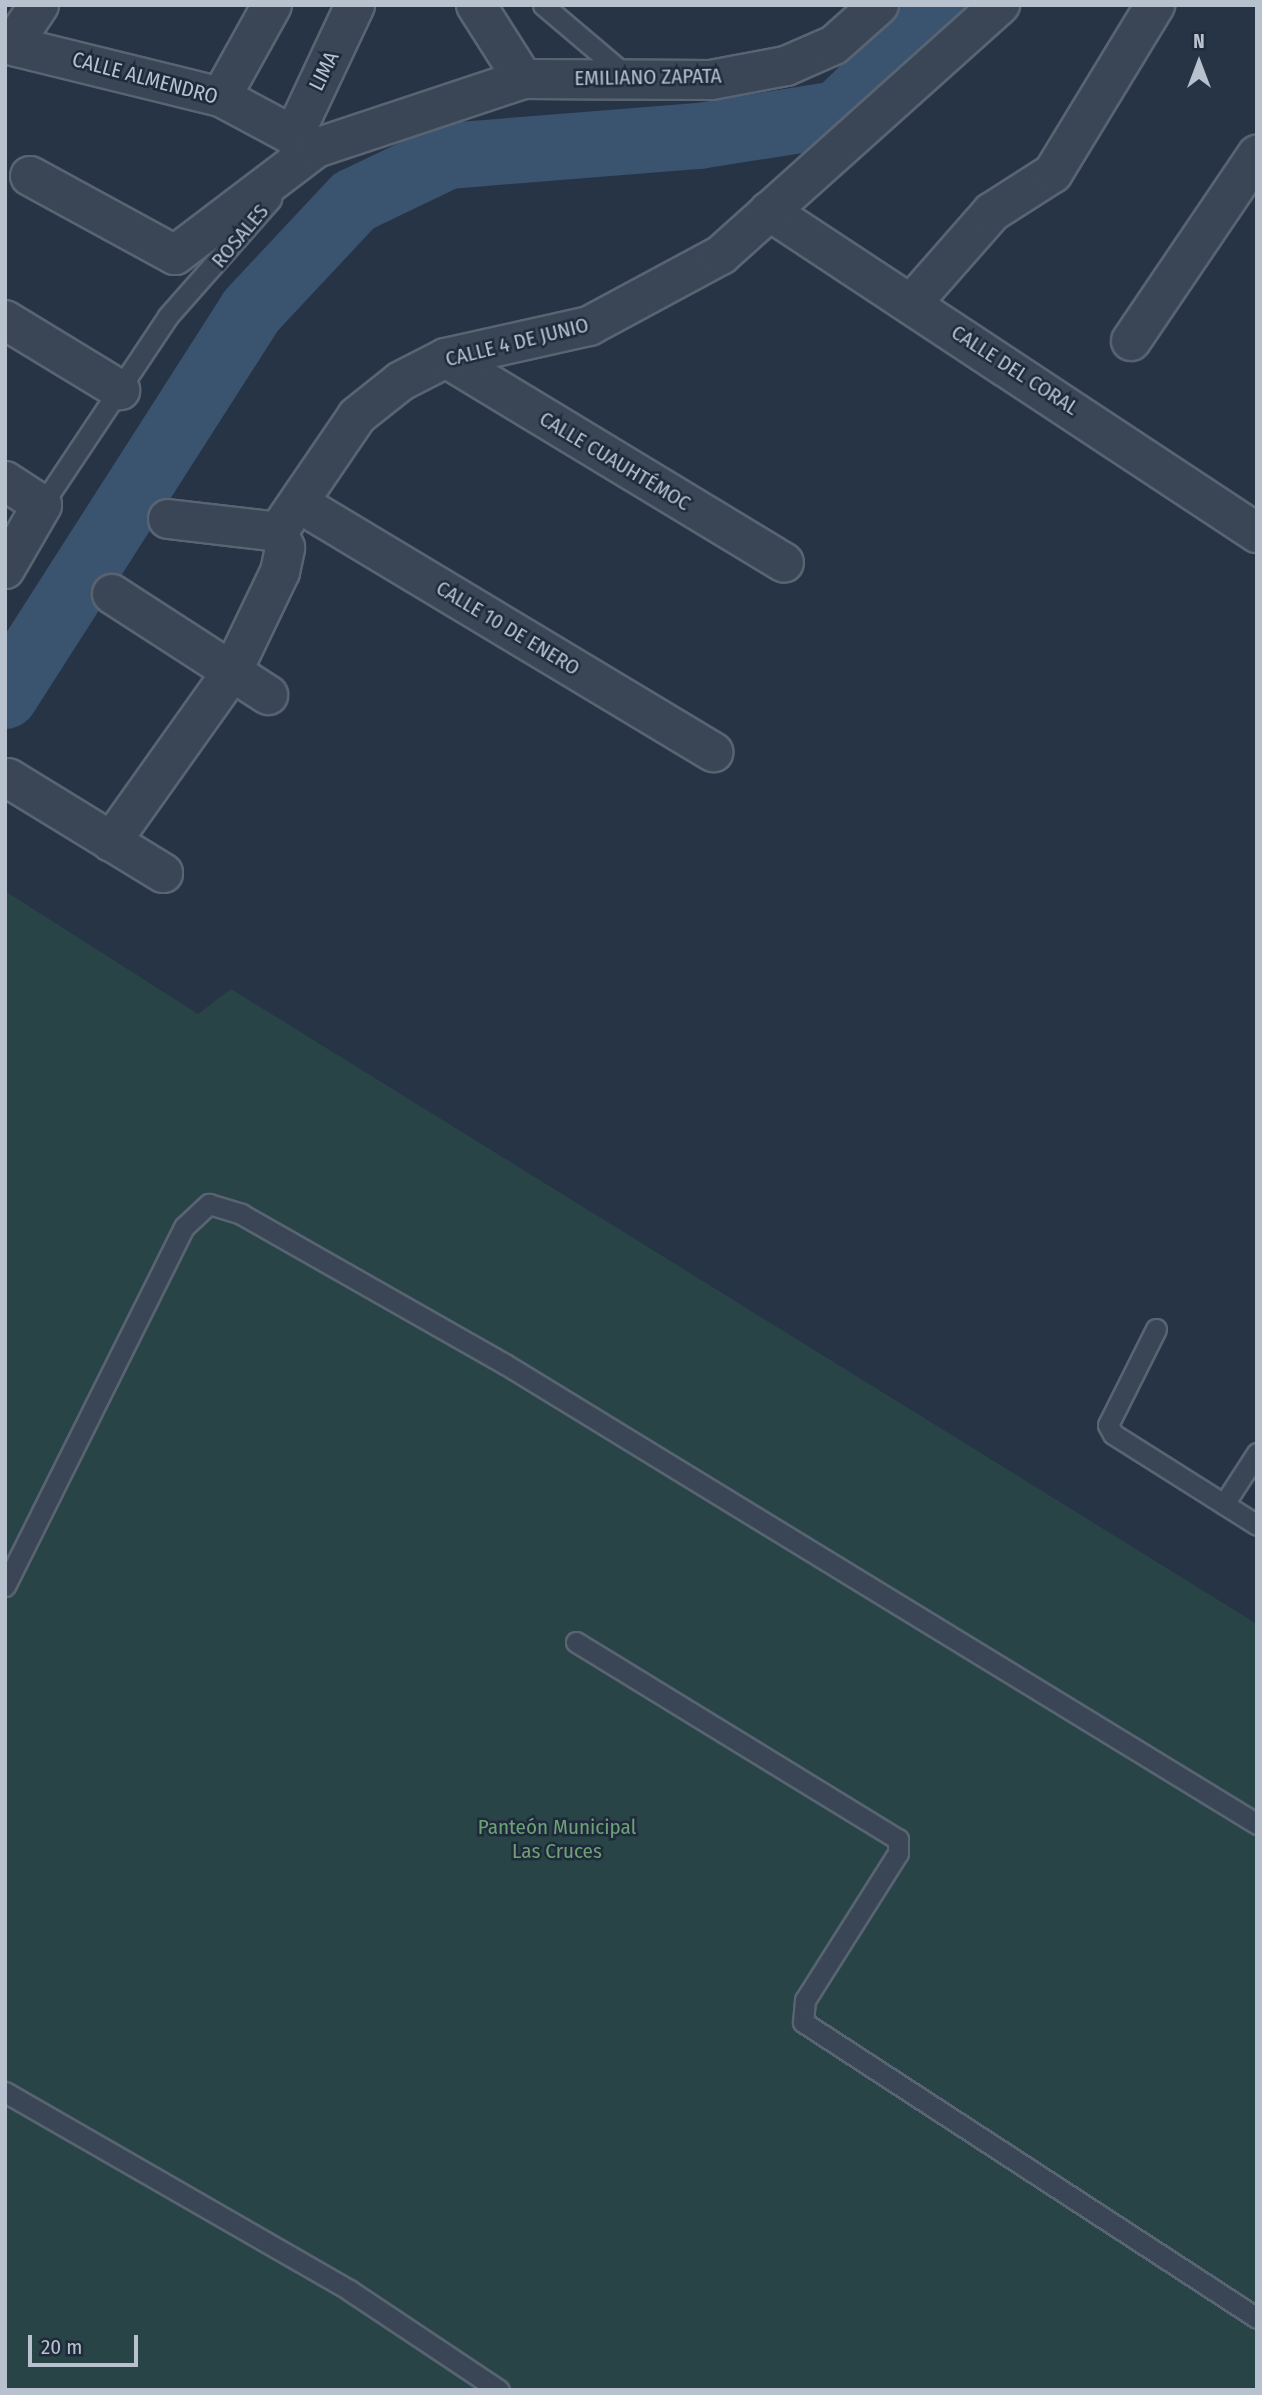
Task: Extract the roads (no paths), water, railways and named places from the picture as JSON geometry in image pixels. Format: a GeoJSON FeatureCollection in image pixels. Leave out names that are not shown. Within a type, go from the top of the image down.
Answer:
{"type":"FeatureCollection","features":[{"type":"Feature","properties":{"kind":"street"},"geometry":{"type":"LineString","coordinates":[[9,44],[39,5]]}},
{"type":"Feature","properties":{"kind":"street"},"geometry":{"type":"LineString","coordinates":[[221,97],[272,5]]}},
{"type":"Feature","properties":{"kind":"street","name":"LIMA"},"geometry":{"type":"LineString","coordinates":[[304,142],[355,5]]}},
{"type":"Feature","properties":{"kind":"street"},"geometry":{"type":"LineString","coordinates":[[30,176],[176,255],[304,142],[523,79],[476,5]]}},
{"type":"Feature","properties":{"kind":"street","name":"EMILIANO ZAPATA"},"geometry":{"type":"LineString","coordinates":[[523,79],[710,80],[786,66],[834,45],[878,5]]}},
{"type":"Feature","properties":{"kind":"street","name":"CALLE 4 DE JUNIO"},"geometry":{"type":"LineString","coordinates":[[290,518],[357,416],[446,358],[589,326],[721,255],[1000,5]]}},
{"type":"Feature","properties":{"kind":"street"},"geometry":{"type":"LineString","coordinates":[[912,303],[992,212],[1053,173],[1155,5]]}},
{"type":"Feature","properties":{"kind":"street","name":"CALLE ALMENDRO"},"geometry":{"type":"LineString","coordinates":[[9,44],[221,97],[304,142]]}},
{"type":"Feature","properties":{"kind":"street"},"geometry":{"type":"LineString","coordinates":[[1131,341],[1257,155]]}},
{"type":"Feature","properties":{"kind":"street","name":"CALLE DEL CORAL"},"geometry":{"type":"LineString","coordinates":[[769,211],[1257,533]]}},
{"type":"Feature","properties":{"kind":"street"},"geometry":{"type":"LineString","coordinates":[[5,320],[120,390]]}},
{"type":"Feature","properties":{"kind":"street","name":"CALLE CUAUHTÉMOC"},"geometry":{"type":"LineString","coordinates":[[446,358],[783,563]]}},
{"type":"Feature","properties":{"kind":"street"},"geometry":{"type":"LineString","coordinates":[[5,481],[42,505],[5,569]]}},
{"type":"Feature","properties":{"kind":"street"},"geometry":{"type":"LineString","coordinates":[[111,842],[232,672],[280,572],[290,518],[168,519]]}},
{"type":"Feature","properties":{"kind":"street","name":"CALLE 10 DE ENERO"},"geometry":{"type":"LineString","coordinates":[[290,518],[713,752]]}},
{"type":"Feature","properties":{"kind":"street"},"geometry":{"type":"LineString","coordinates":[[112,594],[268,695]]}},
{"type":"Feature","properties":{"kind":"street"},"geometry":{"type":"LineString","coordinates":[[8,778],[163,873]]}},
{"type":"Feature","properties":{"kind":"lane"},"geometry":{"type":"LineString","coordinates":[[543,5],[629,78]]}},
{"type":"Feature","properties":{"kind":"lane","name":"ROSALES"},"geometry":{"type":"LineString","coordinates":[[42,505],[168,316],[304,142]]}},
{"type":"Feature","properties":{"kind":"lane"},"geometry":{"type":"LineString","coordinates":[[5,1586],[184,1227],[209,1203],[241,1214],[505,1364],[1257,1824]]}},
{"type":"Feature","properties":{"kind":"lane"},"geometry":{"type":"LineString","coordinates":[[1156,1329],[1108,1426],[1257,1525]]}},
{"type":"Feature","properties":{"kind":"lane"},"geometry":{"type":"LineString","coordinates":[[1224,1504],[1257,1453]]}},
{"type":"Feature","properties":{"kind":"lane"},"geometry":{"type":"LineString","coordinates":[[576,1642],[898,1839],[898,1853],[805,2000],[803,2022],[1257,2318]]}},
{"type":"Feature","properties":{"kind":"lane"},"geometry":{"type":"LineString","coordinates":[[5,2092],[349,2290],[499,2390]]}},
{"type":"Feature","properties":{"kind":"waterway"},"geometry":{"type":"LineString","coordinates":[[5,696],[251,311],[354,201],[448,156],[699,136],[838,114],[950,5]]}},
{"type":"Feature","properties":{"kind":"park label","name":"Panteón Municipal Las Cruces"},"geometry":{"type":"Point","coordinates":[557,1839]}}]}
